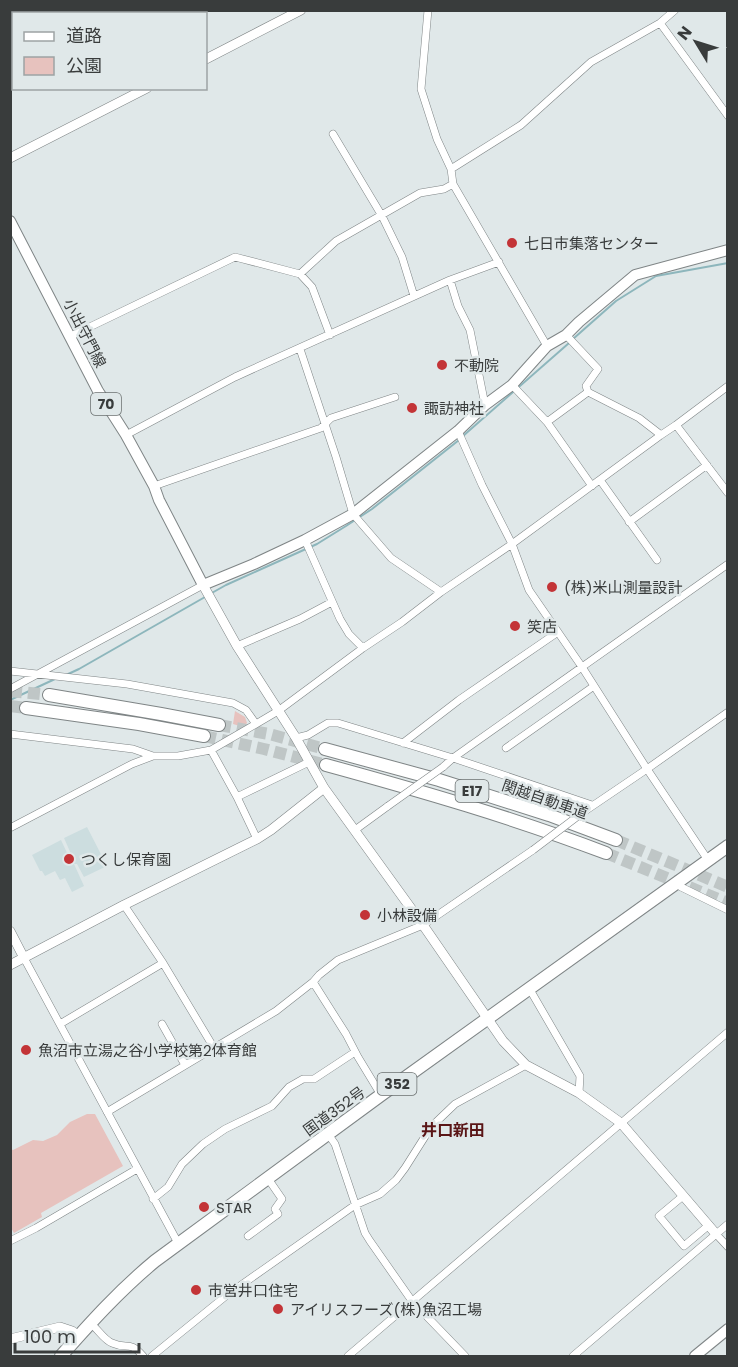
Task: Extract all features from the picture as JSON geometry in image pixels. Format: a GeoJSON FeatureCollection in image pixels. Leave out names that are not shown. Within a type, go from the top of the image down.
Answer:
{"type":"FeatureCollection","features":[{"type":"Feature","properties":{"kind":"highway"},"geometry":{"type":"LineString","coordinates":[[49,695],[219,725]]}},
{"type":"Feature","properties":{"kind":"highway"},"geometry":{"type":"LineString","coordinates":[[26,708],[204,736]]}},
{"type":"Feature","properties":{"kind":"highway","name":"関越自動車道"},"geometry":{"type":"LineString","coordinates":[[325,749],[439,780],[549,815],[616,840]]}},
{"type":"Feature","properties":{"kind":"highway","name":"関越自動車道"},"geometry":{"type":"LineString","coordinates":[[326,765],[478,808],[544,829],[606,853]]}},
{"type":"Feature","properties":{"kind":"highway","name":"国道352号"},"geometry":{"type":"LineString","coordinates":[[61,1356],[131,1281],[178,1243],[728,846]]}},
{"type":"Feature","properties":{"kind":"main road","name":"小出守門線"},"geometry":{"type":"LineString","coordinates":[[10,221],[98,391],[154,486],[203,585]]}},
{"type":"Feature","properties":{"kind":"main road"},"geometry":{"type":"LineString","coordinates":[[203,585],[304,540],[353,513],[458,431],[485,405],[512,385],[548,346],[566,335],[635,275],[728,250]]}},
{"type":"Feature","properties":{"kind":"main road"},"geometry":{"type":"LineString","coordinates":[[695,1356],[728,1329]]}},
{"type":"Feature","properties":{"kind":"street"},"geometry":{"type":"LineString","coordinates":[[207,58],[301,10]]}},
{"type":"Feature","properties":{"kind":"street"},"geometry":{"type":"LineString","coordinates":[[428,10],[421,89],[436,139],[451,169],[453,184],[548,346]]}},
{"type":"Feature","properties":{"kind":"street"},"geometry":{"type":"LineString","coordinates":[[451,169],[521,125],[591,62],[660,23],[675,10]]}},
{"type":"Feature","properties":{"kind":"street"},"geometry":{"type":"LineString","coordinates":[[660,23],[728,116]]}},
{"type":"Feature","properties":{"kind":"street"},"geometry":{"type":"LineString","coordinates":[[10,158],[143,90]]}},
{"type":"Feature","properties":{"kind":"street"},"geometry":{"type":"LineString","coordinates":[[333,134],[402,257],[414,296]]}},
{"type":"Feature","properties":{"kind":"street"},"geometry":{"type":"LineString","coordinates":[[300,274],[336,241],[420,193],[444,189],[453,184]]}},
{"type":"Feature","properties":{"kind":"street"},"geometry":{"type":"LineString","coordinates":[[71,336],[235,257],[300,274],[312,287],[330,335]]}},
{"type":"Feature","properties":{"kind":"street"},"geometry":{"type":"LineString","coordinates":[[126,435],[235,377],[450,280],[499,262]]}},
{"type":"Feature","properties":{"kind":"street"},"geometry":{"type":"LineString","coordinates":[[450,280],[458,306],[470,330],[485,405]]}},
{"type":"Feature","properties":{"kind":"street"},"geometry":{"type":"LineString","coordinates":[[566,335],[598,369],[586,386],[588,392],[639,418],[661,435]]}},
{"type":"Feature","properties":{"kind":"street"},"geometry":{"type":"LineString","coordinates":[[300,349],[353,513],[391,558],[441,592]]}},
{"type":"Feature","properties":{"kind":"street"},"geometry":{"type":"LineString","coordinates":[[512,385],[547,422],[592,486]]}},
{"type":"Feature","properties":{"kind":"street"},"geometry":{"type":"LineString","coordinates":[[10,734],[133,749],[153,756],[178,756],[211,750],[278,711],[728,386]]}},
{"type":"Feature","properties":{"kind":"street"},"geometry":{"type":"LineString","coordinates":[[547,422],[588,392]]}},
{"type":"Feature","properties":{"kind":"street"},"geometry":{"type":"LineString","coordinates":[[154,486],[321,428],[332,417],[395,397]]}},
{"type":"Feature","properties":{"kind":"street"},"geometry":{"type":"LineString","coordinates":[[676,425],[728,493]]}},
{"type":"Feature","properties":{"kind":"street"},"geometry":{"type":"LineString","coordinates":[[458,431],[512,544],[529,590],[708,860]]}},
{"type":"Feature","properties":{"kind":"street"},"geometry":{"type":"LineString","coordinates":[[629,522],[707,465]]}},
{"type":"Feature","properties":{"kind":"street"},"geometry":{"type":"LineString","coordinates":[[600,480],[657,560]]}},
{"type":"Feature","properties":{"kind":"street"},"geometry":{"type":"LineString","coordinates":[[304,540],[349,634],[363,648]]}},
{"type":"Feature","properties":{"kind":"street"},"geometry":{"type":"LineString","coordinates":[[355,830],[728,564]]}},
{"type":"Feature","properties":{"kind":"street"},"geometry":{"type":"LineString","coordinates":[[10,689],[203,585],[237,646],[296,738],[324,788],[503,1041],[526,1065],[579,1093],[621,1123],[728,1247]]}},
{"type":"Feature","properties":{"kind":"street"},"geometry":{"type":"LineString","coordinates":[[237,646],[300,619],[332,602]]}},
{"type":"Feature","properties":{"kind":"street"},"geometry":{"type":"LineString","coordinates":[[403,743],[468,693],[558,632]]}},
{"type":"Feature","properties":{"kind":"street"},"geometry":{"type":"LineString","coordinates":[[10,671],[127,684],[232,703],[246,710],[256,724]]}},
{"type":"Feature","properties":{"kind":"street"},"geometry":{"type":"LineString","coordinates":[[506,748],[594,686]]}},
{"type":"Feature","properties":{"kind":"street"},"geometry":{"type":"LineString","coordinates":[[107,1112],[276,1011],[338,960],[423,926],[728,712]]}},
{"type":"Feature","properties":{"kind":"street"},"geometry":{"type":"LineString","coordinates":[[296,738],[308,735],[328,723],[338,723],[453,758],[592,806]]}},
{"type":"Feature","properties":{"kind":"street"},"geometry":{"type":"LineString","coordinates":[[211,750],[257,839]]}},
{"type":"Feature","properties":{"kind":"street"},"geometry":{"type":"LineString","coordinates":[[10,828],[132,764],[153,756]]}},
{"type":"Feature","properties":{"kind":"street"},"geometry":{"type":"LineString","coordinates":[[237,797],[309,762]]}},
{"type":"Feature","properties":{"kind":"street"},"geometry":{"type":"LineString","coordinates":[[10,965],[257,839],[324,788]]}},
{"type":"Feature","properties":{"kind":"street"},"geometry":{"type":"LineString","coordinates":[[676,883],[728,910]]}},
{"type":"Feature","properties":{"kind":"street"},"geometry":{"type":"LineString","coordinates":[[124,905],[163,963],[214,1048]]}},
{"type":"Feature","properties":{"kind":"street"},"geometry":{"type":"LineString","coordinates":[[10,931],[178,1243]]}},
{"type":"Feature","properties":{"kind":"street"},"geometry":{"type":"LineString","coordinates":[[60,1024],[163,963]]}},
{"type":"Feature","properties":{"kind":"street"},"geometry":{"type":"LineString","coordinates":[[313,982],[381,1095]]}},
{"type":"Feature","properties":{"kind":"street"},"geometry":{"type":"LineString","coordinates":[[530,988],[580,1076],[579,1093]]}},
{"type":"Feature","properties":{"kind":"street"},"geometry":{"type":"LineString","coordinates":[[162,1024],[186,1065]]}},
{"type":"Feature","properties":{"kind":"street"},"geometry":{"type":"LineString","coordinates":[[348,1356],[728,1032]]}},
{"type":"Feature","properties":{"kind":"street"},"geometry":{"type":"LineString","coordinates":[[153,1199],[168,1188],[182,1164],[202,1144],[225,1129],[272,1106],[289,1087],[303,1079],[314,1079],[355,1052]]}},
{"type":"Feature","properties":{"kind":"street"},"geometry":{"type":"LineString","coordinates":[[152,1356],[226,1295],[355,1205],[380,1194],[396,1180],[430,1128],[442,1114],[455,1104],[526,1065]]}},
{"type":"Feature","properties":{"kind":"street"},"geometry":{"type":"LineString","coordinates":[[328,1134],[335,1144],[365,1233],[412,1300],[465,1356]]}},
{"type":"Feature","properties":{"kind":"street"},"geometry":{"type":"LineString","coordinates":[[10,1241],[137,1169]]}},
{"type":"Feature","properties":{"kind":"street"},"geometry":{"type":"LineString","coordinates":[[248,1236],[278,1214],[275,1209],[282,1199],[271,1183]]}},
{"type":"Feature","properties":{"kind":"street"},"geometry":{"type":"LineString","coordinates":[[683,1196],[659,1216],[684,1246],[709,1225]]}},
{"type":"Feature","properties":{"kind":"street"},"geometry":{"type":"LineString","coordinates":[[573,1356],[728,1224]]}},
{"type":"Feature","properties":{"kind":"street"},"geometry":{"type":"LineString","coordinates":[[90,1323],[110,1342],[133,1347],[143,1356]]}},
{"type":"Feature","properties":{"kind":"street"},"geometry":{"type":"LineString","coordinates":[[10,1339],[60,1327],[79,1336]]}},
{"type":"Feature","properties":{"kind":"shaded area","name":"つくし保育園"},"geometry":{"type":"Polygon","coordinates":[[[87,827],[107,866],[84,877],[77,864],[74,864],[84,886],[72,892],[65,878],[60,880],[55,871],[45,876],[32,855],[61,840],[68,855],[71,854],[64,838],[87,827]]]}},
{"type":"Feature","properties":{"kind":"green space"},"geometry":{"type":"Polygon","coordinates":[[[235,711],[245,717],[247,723],[243,727],[233,724],[235,711]]]}},
{"type":"Feature","properties":{"kind":"green space"},"geometry":{"type":"Polygon","coordinates":[[[87,1114],[95,1114],[123,1166],[41,1213],[42,1217],[14,1233],[10,1226],[11,1149],[33,1140],[43,1141],[57,1135],[70,1122],[87,1114]]]}},
{"type":"Feature","properties":{"kind":"waterway"},"geometry":{"type":"LineString","coordinates":[[573,339],[616,301],[656,276],[728,263]]}},
{"type":"Feature","properties":{"kind":"waterway"},"geometry":{"type":"LineString","coordinates":[[463,436],[569,343]]}},
{"type":"Feature","properties":{"kind":"waterway"},"geometry":{"type":"LineString","coordinates":[[210,594],[317,544],[372,509],[459,440]]}},
{"type":"Feature","properties":{"kind":"waterway"},"geometry":{"type":"LineString","coordinates":[[66,675],[205,597]]}},
{"type":"Feature","properties":{"kind":"waterway","name":"関越自動車道"},"geometry":{"type":"LineString","coordinates":[[10,700],[55,679]]}},
{"type":"Feature","properties":{"kind":"tunnel"},"geometry":{"type":"LineString","coordinates":[[10,691],[49,695]]}},
{"type":"Feature","properties":{"kind":"tunnel"},"geometry":{"type":"LineString","coordinates":[[10,706],[26,708]]}},
{"type":"Feature","properties":{"kind":"tunnel"},"geometry":{"type":"LineString","coordinates":[[219,725],[269,734],[325,749]]}},
{"type":"Feature","properties":{"kind":"tunnel"},"geometry":{"type":"LineString","coordinates":[[204,736],[326,765]]}},
{"type":"Feature","properties":{"kind":"tunnel"},"geometry":{"type":"LineString","coordinates":[[616,840],[728,887]]}},
{"type":"Feature","properties":{"kind":"tunnel"},"geometry":{"type":"LineString","coordinates":[[606,853],[728,903]]}},
{"type":"Feature","properties":{"kind":"place","name":"七日市集落センター"},"geometry":{"type":"Point","coordinates":[512,243]}},
{"type":"Feature","properties":{"kind":"place","name":"不動院"},"geometry":{"type":"Point","coordinates":[442,365]}},
{"type":"Feature","properties":{"kind":"place","name":"諏訪神社"},"geometry":{"type":"Point","coordinates":[412,408]}},
{"type":"Feature","properties":{"kind":"place","name":"(株)米山測量設計"},"geometry":{"type":"Point","coordinates":[552,587]}},
{"type":"Feature","properties":{"kind":"place","name":"笑店"},"geometry":{"type":"Point","coordinates":[515,626]}},
{"type":"Feature","properties":{"kind":"place","name":"つくし保育園"},"geometry":{"type":"Point","coordinates":[69,859]}},
{"type":"Feature","properties":{"kind":"place","name":"小林設備"},"geometry":{"type":"Point","coordinates":[365,915]}},
{"type":"Feature","properties":{"kind":"place","name":"魚沼市立湯之谷小学校第2体育館"},"geometry":{"type":"Point","coordinates":[26,1050]}},
{"type":"Feature","properties":{"kind":"place","name":"STAR"},"geometry":{"type":"Point","coordinates":[204,1207]}},
{"type":"Feature","properties":{"kind":"place","name":"市営井口住宅"},"geometry":{"type":"Point","coordinates":[196,1290]}},
{"type":"Feature","properties":{"kind":"place","name":"アイリスフーズ(株)魚沼工場"},"geometry":{"type":"Point","coordinates":[278,1309]}},
{"type":"Feature","properties":{"kind":"district","name":"井口新田"},"geometry":{"type":"Point","coordinates":[453,1130]}}]}
